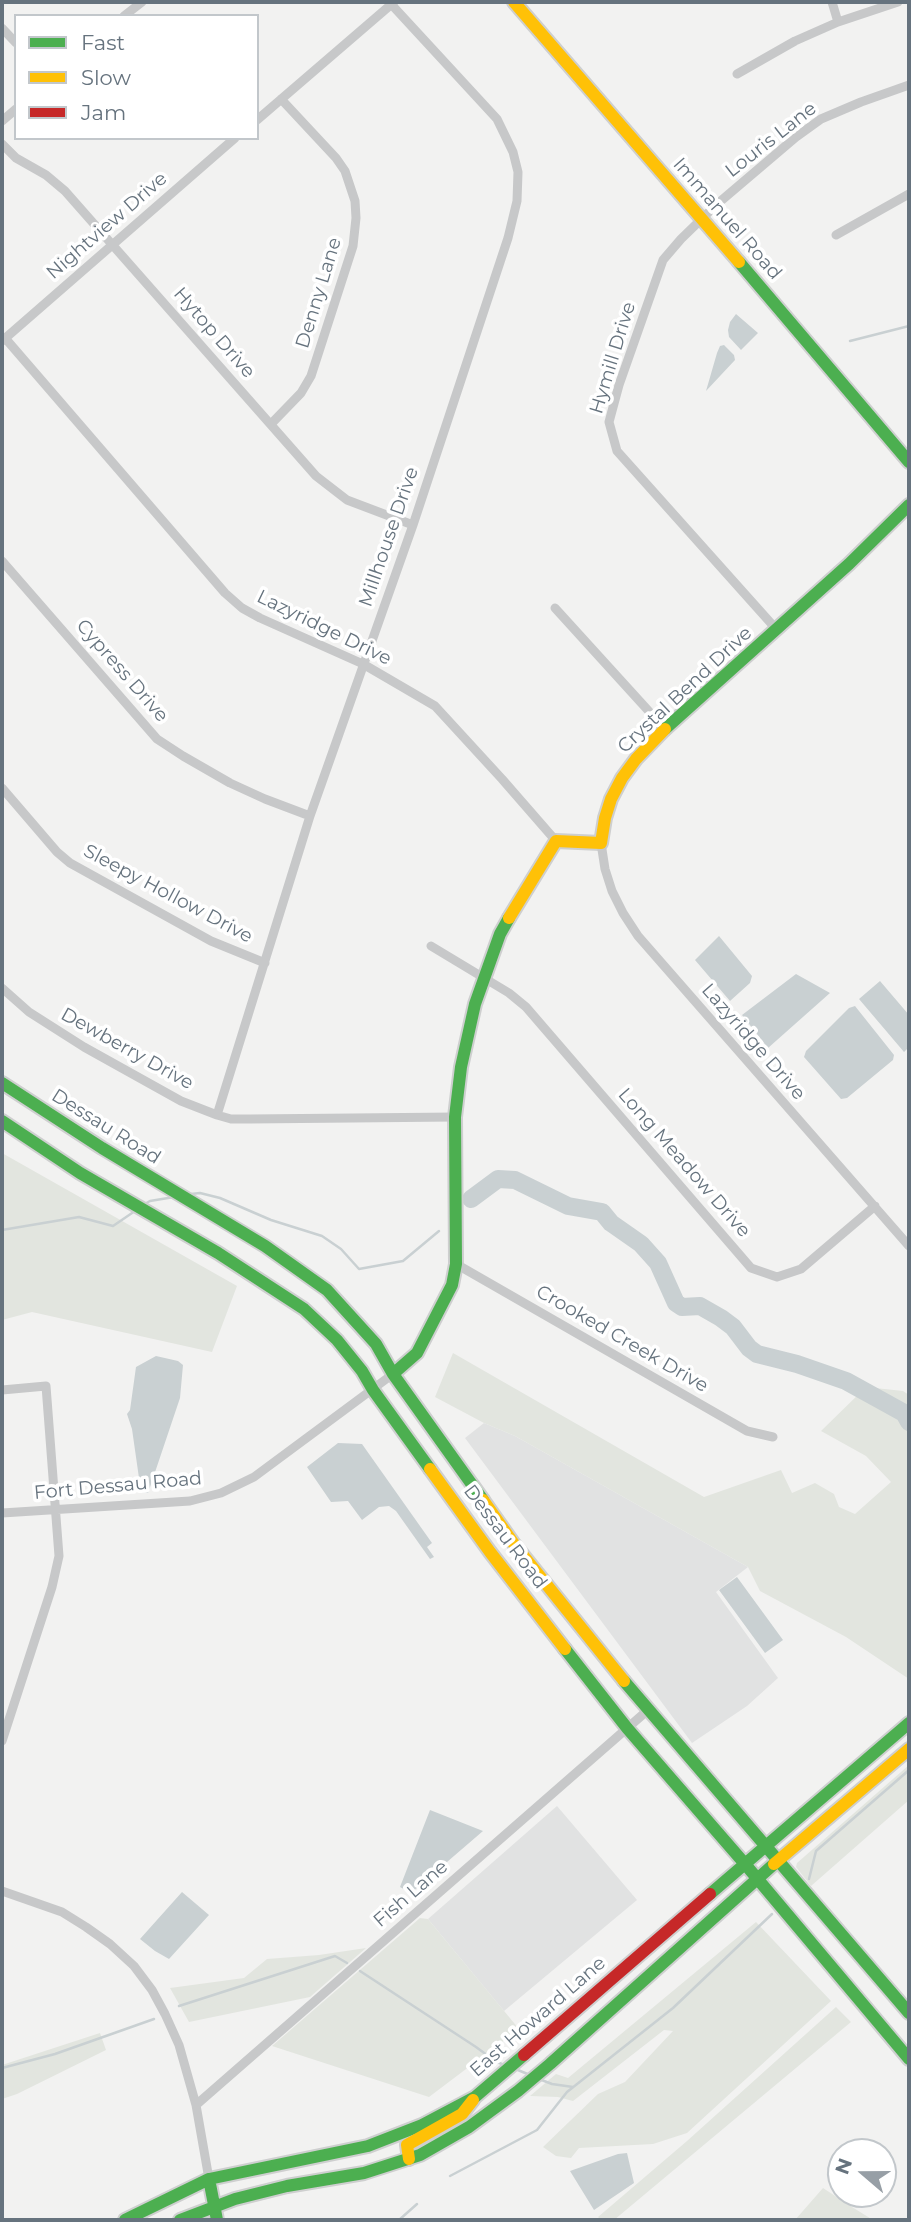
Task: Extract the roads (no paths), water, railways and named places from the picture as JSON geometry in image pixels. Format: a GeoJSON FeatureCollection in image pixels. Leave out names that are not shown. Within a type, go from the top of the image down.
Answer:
{"type":"FeatureCollection","features":[{"type":"Feature","properties":{"kind":"main road","name":"Immanuel Road"},"geometry":{"type":"LineString","coordinates":[[514,2],[909,462]]}},
{"type":"Feature","properties":{"kind":"main road","name":"Crystal Bend Drive"},"geometry":{"type":"LineString","coordinates":[[601,843],[611,799],[636,759],[665,729],[777,630],[909,505]]}},
{"type":"Feature","properties":{"kind":"main road"},"geometry":{"type":"LineString","coordinates":[[393,1374],[417,1353],[452,1284],[456,1264],[455,1116],[466,1035],[500,934],[555,841],[601,843]]}},
{"type":"Feature","properties":{"kind":"main road","name":"Dessau Road"},"geometry":{"type":"LineString","coordinates":[[2,1083],[102,1148],[265,1246],[327,1290],[376,1345],[393,1374],[514,1544],[648,1710],[909,2013]]}},
{"type":"Feature","properties":{"kind":"main road","name":"Dessau Road"},"geometry":{"type":"LineString","coordinates":[[2,1121],[80,1173],[188,1236],[304,1309],[337,1340],[362,1371],[490,1552],[627,1728],[909,2059]]}},
{"type":"Feature","properties":{"kind":"main road","name":"East Howard Lane"},"geometry":{"type":"LineString","coordinates":[[125,2220],[209,2179],[368,2146],[422,2125],[475,2097],[909,1723]]}},
{"type":"Feature","properties":{"kind":"main road"},"geometry":{"type":"LineString","coordinates":[[180,2220],[287,2186],[364,2174],[420,2155],[468,2127],[550,2064],[757,1879],[909,1749]]}},
{"type":"Feature","properties":{"kind":"main road"},"geometry":{"type":"LineString","coordinates":[[409,2159],[407,2145],[462,2114],[475,2097]]}},
{"type":"Feature","properties":{"kind":"main road"},"geometry":{"type":"LineString","coordinates":[[209,2179],[216,2220]]}},
{"type":"Feature","properties":{"kind":"street"},"geometry":{"type":"LineString","coordinates":[[127,14],[142,2]]}},
{"type":"Feature","properties":{"kind":"street"},"geometry":{"type":"LineString","coordinates":[[832,2],[838,22]]}},
{"type":"Feature","properties":{"kind":"street"},"geometry":{"type":"LineString","coordinates":[[737,74],[794,41],[838,22],[898,2]]}},
{"type":"Feature","properties":{"kind":"street"},"geometry":{"type":"LineString","coordinates":[[259,118],[393,3]]}},
{"type":"Feature","properties":{"kind":"street","name":"Millhouse Drive"},"geometry":{"type":"LineString","coordinates":[[217,1115],[310,816],[413,525],[508,238],[517,201],[518,172],[513,152],[496,119],[393,3]]}},
{"type":"Feature","properties":{"kind":"street"},"geometry":{"type":"LineString","coordinates":[[2,28],[14,41]]}},
{"type":"Feature","properties":{"kind":"street","name":"Louris Lane"},"geometry":{"type":"LineString","coordinates":[[700,218],[796,137],[821,120],[860,102],[909,85]]}},
{"type":"Feature","properties":{"kind":"street","name":"Denny Lane"},"geometry":{"type":"LineString","coordinates":[[271,424],[301,393],[311,376],[354,246],[356,218],[355,201],[345,171],[281,99]]}},
{"type":"Feature","properties":{"kind":"street","name":"Nightview Drive"},"geometry":{"type":"LineString","coordinates":[[3,339],[233,140]]}},
{"type":"Feature","properties":{"kind":"street","name":"Hytop Drive"},"geometry":{"type":"LineString","coordinates":[[2,144],[16,158],[47,175],[65,191],[316,476],[347,500],[413,525]]}},
{"type":"Feature","properties":{"kind":"street"},"geometry":{"type":"LineString","coordinates":[[836,235],[909,194]]}},
{"type":"Feature","properties":{"kind":"street","name":"Hymill Drive"},"geometry":{"type":"LineString","coordinates":[[700,218],[663,260],[619,385],[609,422],[617,451],[777,630]]}},
{"type":"Feature","properties":{"kind":"street","name":"Lazyridge Drive"},"geometry":{"type":"LineString","coordinates":[[3,339],[225,593],[242,608],[260,618],[363,664],[435,706],[555,841]]}},
{"type":"Feature","properties":{"kind":"street","name":"Cypress Drive"},"geometry":{"type":"LineString","coordinates":[[2,561],[158,738],[230,783],[310,816]]}},
{"type":"Feature","properties":{"kind":"street"},"geometry":{"type":"LineString","coordinates":[[555,608],[665,729]]}},
{"type":"Feature","properties":{"kind":"street","name":"Sleepy Hollow Drive"},"geometry":{"type":"LineString","coordinates":[[2,788],[57,852],[70,863],[219,945],[265,962]]}},
{"type":"Feature","properties":{"kind":"street","name":"Lazyridge Drive"},"geometry":{"type":"LineString","coordinates":[[601,843],[612,891],[638,936],[909,1247]]}},
{"type":"Feature","properties":{"kind":"street","name":"Long Meadow Drive"},"geometry":{"type":"LineString","coordinates":[[431,946],[526,1007],[751,1268],[777,1277],[801,1269],[874,1206]]}},
{"type":"Feature","properties":{"kind":"street","name":"Dewberry Drive"},"geometry":{"type":"LineString","coordinates":[[2,988],[29,1012],[95,1054],[181,1101],[231,1119],[455,1116]]}},
{"type":"Feature","properties":{"kind":"street","name":"Crooked Creek Drive"},"geometry":{"type":"LineString","coordinates":[[456,1264],[747,1431],[774,1437]]}},
{"type":"Feature","properties":{"kind":"street","name":"Fort Dessau Road"},"geometry":{"type":"LineString","coordinates":[[2,1513],[190,1501],[221,1493],[254,1477],[393,1374]]}},
{"type":"Feature","properties":{"kind":"street"},"geometry":{"type":"LineString","coordinates":[[2,1390],[46,1386],[59,1556],[52,1587],[2,1741]]}},
{"type":"Feature","properties":{"kind":"street","name":"Fish Lane"},"geometry":{"type":"LineString","coordinates":[[196,2105],[648,1710]]}},
{"type":"Feature","properties":{"kind":"street"},"geometry":{"type":"LineString","coordinates":[[2,1891],[62,1912],[110,1944],[134,1966],[152,1990],[179,2045],[196,2105],[209,2179]]}},
{"type":"Feature","properties":{"kind":"waterway"},"geometry":{"type":"LineString","coordinates":[[850,341],[909,326]]}},
{"type":"Feature","properties":{"kind":"waterway"},"geometry":{"type":"LineString","coordinates":[[471,1199],[498,1179],[515,1180],[568,1206],[602,1212],[611,1223],[641,1244],[658,1263],[676,1303],[682,1307],[700,1306],[721,1318],[733,1327],[757,1354],[846,1381],[904,1413],[909,1422]]}},
{"type":"Feature","properties":{"kind":"waterway"},"geometry":{"type":"LineString","coordinates":[[191,1194],[200,1193],[220,1198],[271,1220],[322,1236],[341,1249],[359,1269],[403,1261],[439,1231]]}},
{"type":"Feature","properties":{"kind":"waterway"},"geometry":{"type":"LineString","coordinates":[[143,1205],[150,1201],[174,1197]]}},
{"type":"Feature","properties":{"kind":"waterway"},"geometry":{"type":"LineString","coordinates":[[2,1230],[79,1217],[113,1226],[135,1211]]}},
{"type":"Feature","properties":{"kind":"waterway"},"geometry":{"type":"LineString","coordinates":[[809,1879],[816,1851],[909,1770]]}},
{"type":"Feature","properties":{"kind":"waterway"},"geometry":{"type":"LineString","coordinates":[[450,2176],[537,2130],[567,2092],[673,2008],[772,1914]]}},
{"type":"Feature","properties":{"kind":"waterway"},"geometry":{"type":"LineString","coordinates":[[179,2006],[335,1956],[347,1963]]}},
{"type":"Feature","properties":{"kind":"waterway"},"geometry":{"type":"LineString","coordinates":[[360,1971],[504,2065]]}},
{"type":"Feature","properties":{"kind":"waterway"},"geometry":{"type":"LineString","coordinates":[[2,2068],[55,2054],[154,2019]]}},
{"type":"Feature","properties":{"kind":"waterway"},"geometry":{"type":"LineString","coordinates":[[513,2068],[530,2075]]}},
{"type":"Feature","properties":{"kind":"waterway"},"geometry":{"type":"LineString","coordinates":[[539,2079],[573,2087]]}},
{"type":"Feature","properties":{"kind":"waterway"},"geometry":{"type":"LineString","coordinates":[[399,2220],[417,2204]]}}]}
